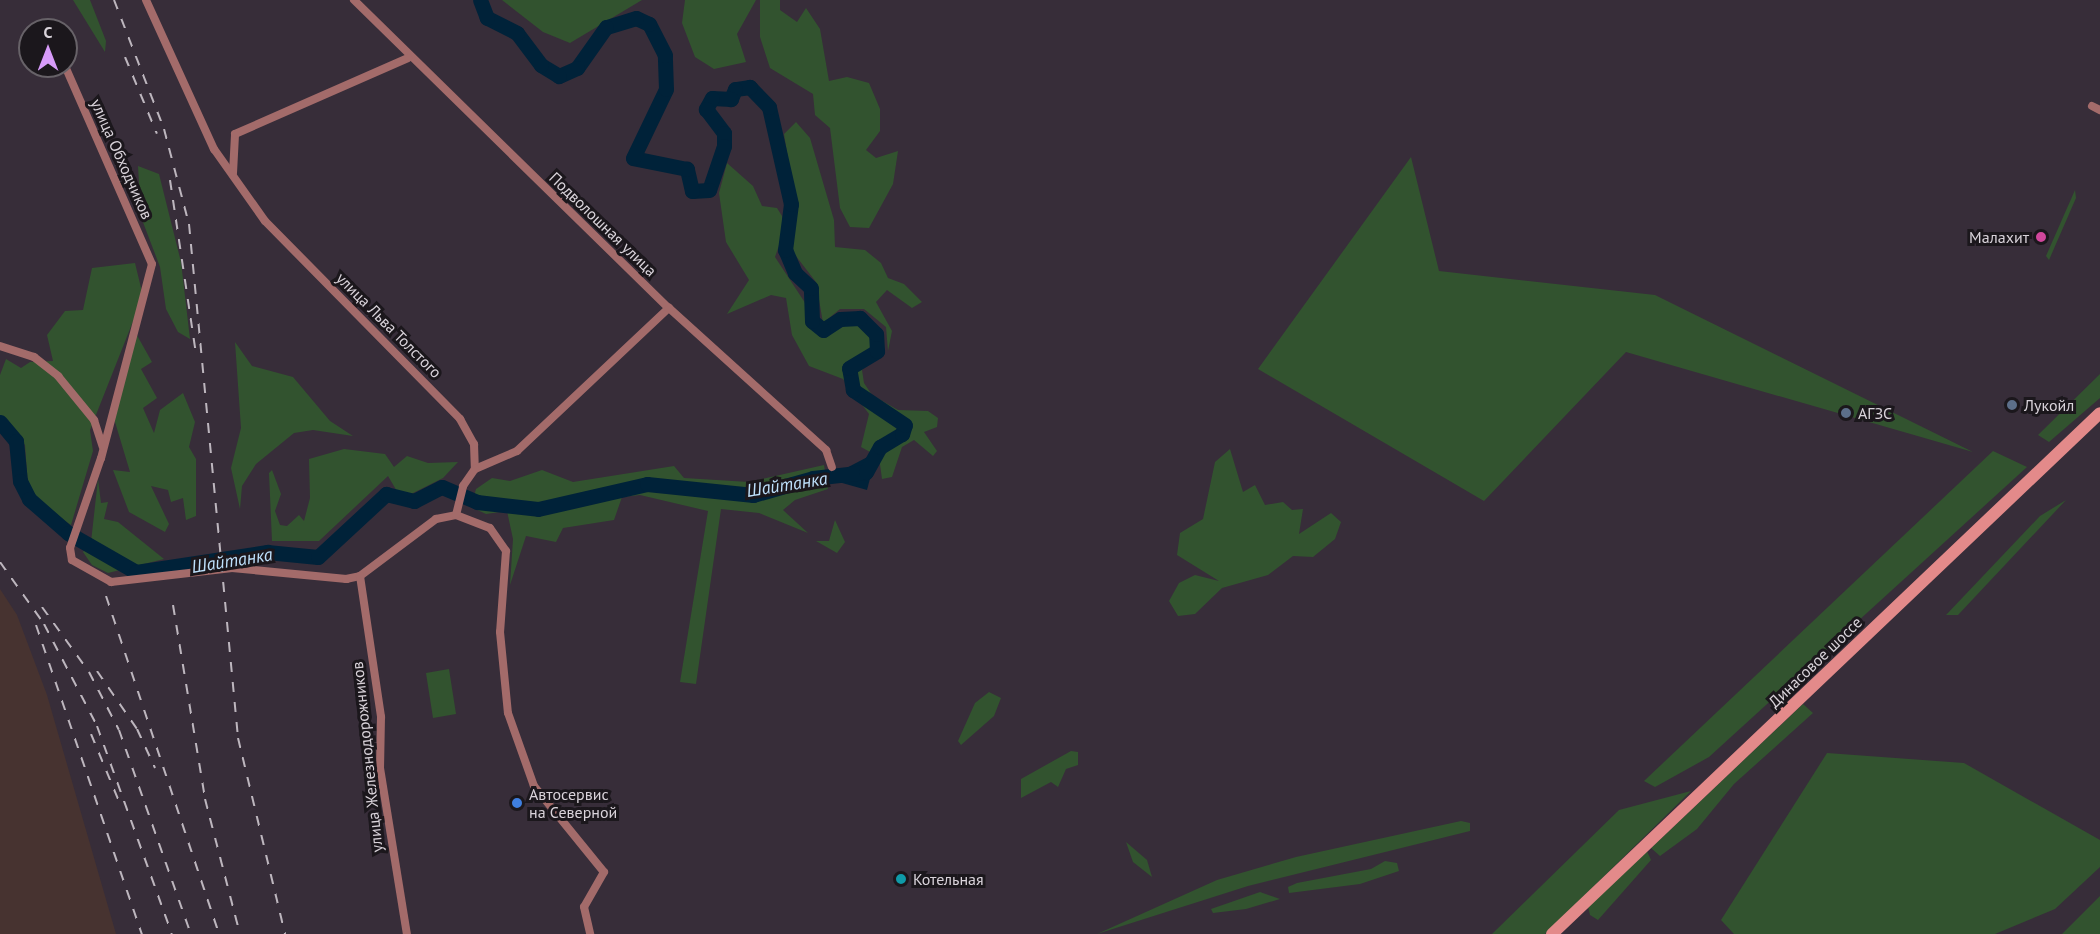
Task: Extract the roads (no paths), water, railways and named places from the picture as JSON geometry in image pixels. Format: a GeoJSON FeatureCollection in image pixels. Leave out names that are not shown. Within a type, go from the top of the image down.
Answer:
{"type":"FeatureCollection","features":[{"type":"Feature","properties":{"kind":"street","name":"улица Льва Толстого"},"geometry":{"type":"LineString","coordinates":[[146,0],[214,149],[265,221],[460,420],[474,444],[475,469]]}},
{"type":"Feature","properties":{"kind":"street","name":"Подволошная улица"},"geometry":{"type":"LineString","coordinates":[[354,0],[408,58],[669,308],[826,450],[832,467]]}},
{"type":"Feature","properties":{"kind":"street"},"geometry":{"type":"LineString","coordinates":[[233,173],[235,134],[408,58]]}},
{"type":"Feature","properties":{"kind":"street","name":"улица Обходчиков"},"geometry":{"type":"LineString","coordinates":[[70,78],[152,264],[103,447]]}},
{"type":"Feature","properties":{"kind":"street"},"geometry":{"type":"LineString","coordinates":[[456,515],[461,492],[475,469],[518,451],[669,308]]}},
{"type":"Feature","properties":{"kind":"street"},"geometry":{"type":"LineString","coordinates":[[0,346],[33,357],[58,376],[94,420],[103,447],[70,548],[72,560],[111,582],[232,568],[305,579],[360,576],[426,524],[456,515],[490,528],[506,551],[500,632],[508,713],[534,786],[604,872],[584,907],[590,934]]}},
{"type":"Feature","properties":{"kind":"street","name":"Динасовое шоссе"},"geometry":{"type":"LineString","coordinates":[[1552,934],[2100,413]]}},
{"type":"Feature","properties":{"kind":"street","name":"улица Железнодорожников"},"geometry":{"type":"LineString","coordinates":[[360,576],[381,717],[380,768],[407,934]]}},
{"type":"Feature","properties":{"kind":"water"},"geometry":{"type":"Polygon","coordinates":[[[877,452],[867,490],[835,481],[835,474],[877,452]]]}},
{"type":"Feature","properties":{"kind":"waterway","name":"Шайтанка"},"geometry":{"type":"LineString","coordinates":[[0,422],[16,441],[20,481],[29,499],[68,533],[136,572],[267,552],[318,557],[386,494],[414,501],[442,487],[477,502],[538,509],[647,484],[753,495],[813,478],[866,472],[880,447],[902,434],[905,425],[853,390],[849,368],[877,351],[876,334],[860,318],[840,319],[823,330],[812,321],[811,288],[795,273],[785,250],[791,204],[769,107],[750,87],[735,89],[731,99],[712,98],[706,109],[724,133],[724,146],[709,190],[692,191],[687,169],[633,158],[666,89],[665,55],[649,24],[636,18],[606,27],[577,68],[559,76],[541,65],[517,33],[487,18],[480,0]]}},
{"type":"Feature","properties":{"kind":"railway"},"geometry":{"type":"LineString","coordinates":[[114,0],[164,129],[189,224],[238,738],[285,934]]}},
{"type":"Feature","properties":{"kind":"railway"},"geometry":{"type":"LineString","coordinates":[[125,57],[157,134]]}},
{"type":"Feature","properties":{"kind":"railway"},"geometry":{"type":"LineString","coordinates":[[170,180],[196,355]]}},
{"type":"Feature","properties":{"kind":"railway"},"geometry":{"type":"LineString","coordinates":[[0,562],[44,624],[97,726],[172,934]]}},
{"type":"Feature","properties":{"kind":"railway"},"geometry":{"type":"LineString","coordinates":[[106,596],[219,934]]}},
{"type":"Feature","properties":{"kind":"railway"},"geometry":{"type":"LineString","coordinates":[[173,605],[205,799],[240,934]]}},
{"type":"Feature","properties":{"kind":"railway"},"geometry":{"type":"LineString","coordinates":[[42,607],[89,672],[119,730],[191,934]]}},
{"type":"Feature","properties":{"kind":"railway"},"geometry":{"type":"LineString","coordinates":[[36,625],[142,934]]}},
{"type":"Feature","properties":{"kind":"railway"},"geometry":{"type":"LineString","coordinates":[[97,671],[137,729],[155,768]]}},
{"type":"Feature","properties":{"kind":"railway"},"geometry":{"type":"LineString","coordinates":[[91,734],[121,806]]}},
{"type":"Feature","properties":{"kind":"place","name":"Малахит"},"geometry":{"type":"Point","coordinates":[2041,237]}},
{"type":"Feature","properties":{"kind":"place","name":"Лукойл"},"geometry":{"type":"Point","coordinates":[2012,405]}},
{"type":"Feature","properties":{"kind":"place","name":"АГЗС"},"geometry":{"type":"Point","coordinates":[1846,413]}},
{"type":"Feature","properties":{"kind":"place","name":"Автосервис на Северной"},"geometry":{"type":"Point","coordinates":[517,803]}},
{"type":"Feature","properties":{"kind":"place","name":"Котельная"},"geometry":{"type":"Point","coordinates":[901,879]}}]}
